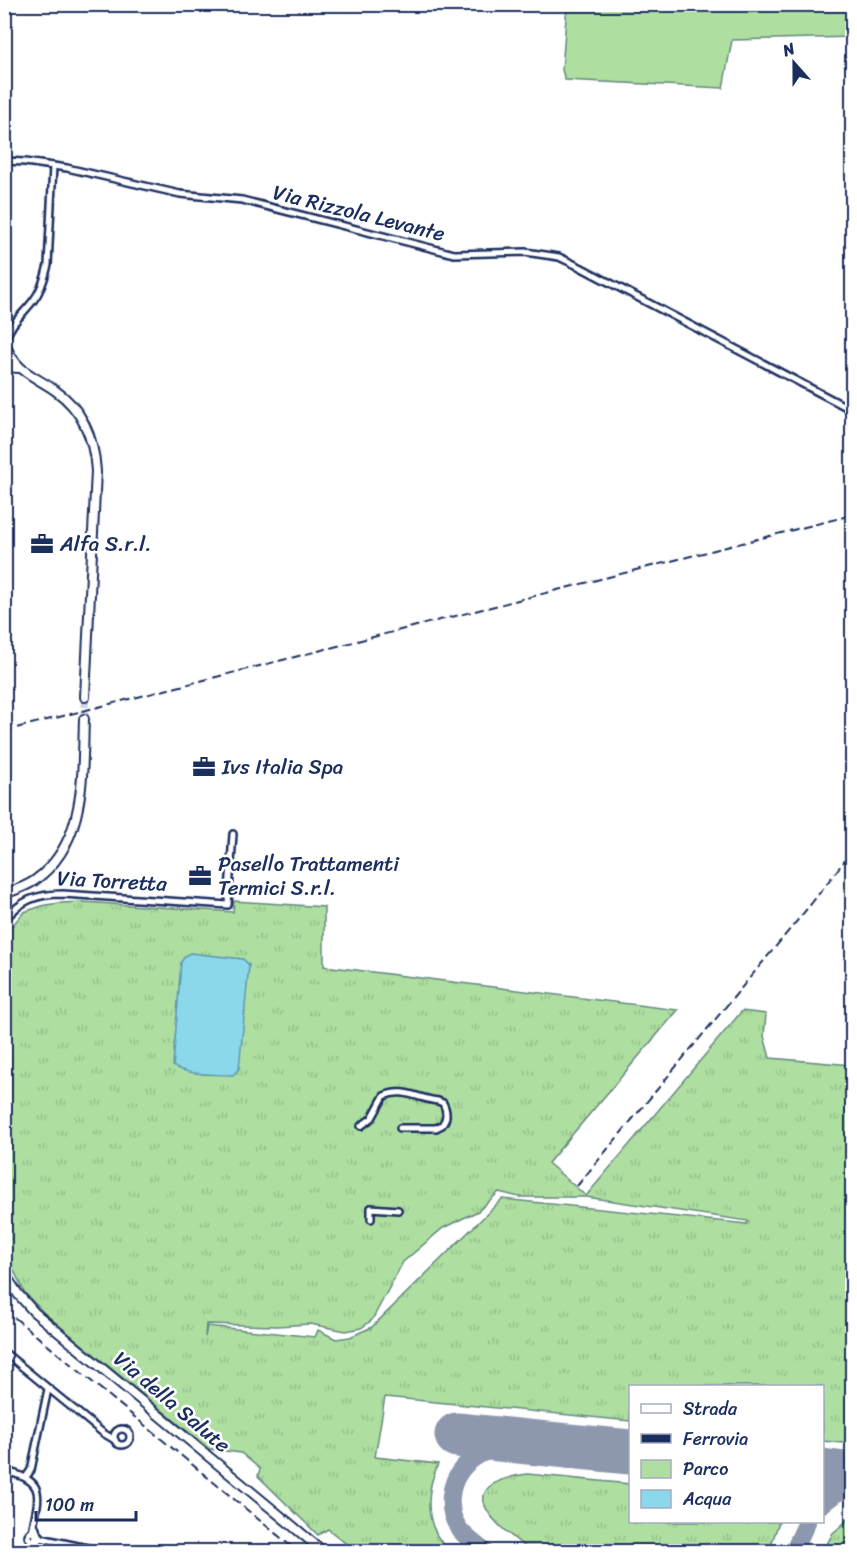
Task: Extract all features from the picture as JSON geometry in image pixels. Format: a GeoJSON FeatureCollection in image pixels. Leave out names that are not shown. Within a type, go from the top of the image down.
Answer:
{"type":"FeatureCollection","features":[{"type":"Feature","properties":{"kind":"street","name":"Via Rizzola Levante"},"geometry":{"type":"LineString","coordinates":[[4,161],[53,166],[180,194],[242,200],[454,254],[525,252],[559,257],[852,410]]}},
{"type":"Feature","properties":{"kind":"street"},"geometry":{"type":"LineString","coordinates":[[19,368],[5,344],[8,332],[34,299],[45,277],[48,265],[53,166]]}},
{"type":"Feature","properties":{"kind":"street"},"geometry":{"type":"LineString","coordinates":[[4,323],[16,320]]}},
{"type":"Feature","properties":{"kind":"street"},"geometry":{"type":"LineString","coordinates":[[4,367],[19,368],[58,392],[72,405],[82,419],[95,451],[96,471],[85,697]]}},
{"type":"Feature","properties":{"kind":"street"},"geometry":{"type":"LineString","coordinates":[[4,894],[27,885],[39,877],[54,861],[72,833],[80,799],[84,719]]}},
{"type":"Feature","properties":{"kind":"street","name":"Via Torretta"},"geometry":{"type":"LineString","coordinates":[[4,921],[15,908],[27,900],[52,894],[228,905],[232,834]]}},
{"type":"Feature","properties":{"kind":"street"},"geometry":{"type":"LineString","coordinates":[[361,1126],[372,1118],[384,1096],[393,1092],[443,1103],[447,1113],[442,1125],[436,1128],[400,1128]]}},
{"type":"Feature","properties":{"kind":"street"},"geometry":{"type":"LineString","coordinates":[[371,1219],[372,1208],[398,1210]]}},
{"type":"Feature","properties":{"kind":"street","name":"Via della Salute"},"geometry":{"type":"LineString","coordinates":[[4,1273],[34,1312],[324,1551]]}},
{"type":"Feature","properties":{"kind":"street"},"geometry":{"type":"LineString","coordinates":[[4,1353],[103,1433],[115,1440]]}},
{"type":"Feature","properties":{"kind":"street"},"geometry":{"type":"LineString","coordinates":[[26,1477],[31,1470],[48,1389]]}},
{"type":"Feature","properties":{"kind":"street"},"geometry":{"type":"LineString","coordinates":[[4,1471],[26,1477],[35,1486],[39,1499],[33,1541]]}},
{"type":"Feature","properties":{"kind":"street"},"geometry":{"type":"LineString","coordinates":[[33,1541],[37,1532],[34,1522]]}},
{"type":"Feature","properties":{"kind":"street"},"geometry":{"type":"LineString","coordinates":[[33,1541],[106,1551]]}},
{"type":"Feature","properties":{"kind":"green space"},"geometry":{"type":"Polygon","coordinates":[[[567,5],[852,5],[852,37],[732,40],[723,88],[565,80],[562,70],[567,5]]]}},
{"type":"Feature","properties":{"kind":"green space"},"geometry":{"type":"Polygon","coordinates":[[[234,901],[324,907],[324,966],[678,1010],[548,1163],[586,1196],[742,1011],[766,1014],[764,1036],[770,1058],[852,1065],[852,1444],[824,1441],[824,1385],[629,1385],[629,1421],[385,1397],[375,1457],[438,1464],[431,1486],[429,1509],[435,1531],[449,1551],[355,1551],[328,1529],[318,1535],[258,1476],[260,1469],[241,1453],[209,1449],[44,1313],[25,1293],[5,1253],[4,935],[24,912],[45,905],[82,902],[233,912],[234,901]],[[499,1192],[478,1211],[443,1228],[403,1262],[372,1320],[361,1328],[346,1331],[310,1324],[277,1326],[206,1324],[205,1337],[207,1326],[315,1337],[318,1330],[336,1339],[350,1337],[372,1327],[502,1199],[747,1224],[748,1221],[586,1197],[519,1197],[499,1192]]]}},
{"type":"Feature","properties":{"kind":"green space"},"geometry":{"type":"Polygon","coordinates":[[[527,1474],[629,1484],[629,1523],[779,1523],[769,1551],[531,1551],[504,1530],[486,1507],[484,1496],[489,1487],[503,1479],[527,1474]]]}},
{"type":"Feature","properties":{"kind":"green space"},"geometry":{"type":"Polygon","coordinates":[[[852,1516],[852,1551],[823,1551],[833,1533],[852,1516]]]}},
{"type":"Feature","properties":{"kind":"water"},"geometry":{"type":"Polygon","coordinates":[[[190,953],[243,959],[249,965],[239,1069],[233,1075],[193,1073],[173,1066],[181,962],[190,953]]]}},
{"type":"Feature","properties":{"kind":"waterway"},"geometry":{"type":"LineString","coordinates":[[4,17],[5,4]]}},
{"type":"Feature","properties":{"kind":"taxiway"},"geometry":{"type":"LineString","coordinates":[[485,1552],[463,1534],[454,1520],[451,1500],[454,1483],[468,1462],[479,1455],[502,1446],[527,1442]]}},
{"type":"Feature","properties":{"kind":"taxiway"},"geometry":{"type":"LineString","coordinates":[[824,1502],[852,1485]]}},
{"type":"Feature","properties":{"kind":"taxiway"},"geometry":{"type":"LineString","coordinates":[[793,1552],[807,1523]]}},
{"type":"Feature","properties":{"kind":"runway"},"geometry":{"type":"LineString","coordinates":[[457,1435],[629,1452]]}},
{"type":"Feature","properties":{"kind":"runway"},"geometry":{"type":"LineString","coordinates":[[824,1471],[852,1475]]}},
{"type":"Feature","properties":{"kind":"tunnel"},"geometry":{"type":"LineString","coordinates":[[84,719],[85,697]]}},
{"type":"Feature","properties":{"kind":"railway"},"geometry":{"type":"LineString","coordinates":[[4,731],[852,515]]}},
{"type":"Feature","properties":{"kind":"railway"},"geometry":{"type":"LineString","coordinates":[[577,1186],[811,904],[852,851]]}},
{"type":"Feature","properties":{"kind":"railway"},"geometry":{"type":"LineString","coordinates":[[4,1309],[298,1552]]}},
{"type":"Feature","properties":{"kind":"place","name":"Alfa S.r.l."},"geometry":{"type":"Point","coordinates":[42,544]}},
{"type":"Feature","properties":{"kind":"place","name":"Ivs Italia Spa"},"geometry":{"type":"Point","coordinates":[204,767]}},
{"type":"Feature","properties":{"kind":"place","name":"Pasello Trattamenti Termici S.r.l."},"geometry":{"type":"Point","coordinates":[200,876]}}]}
